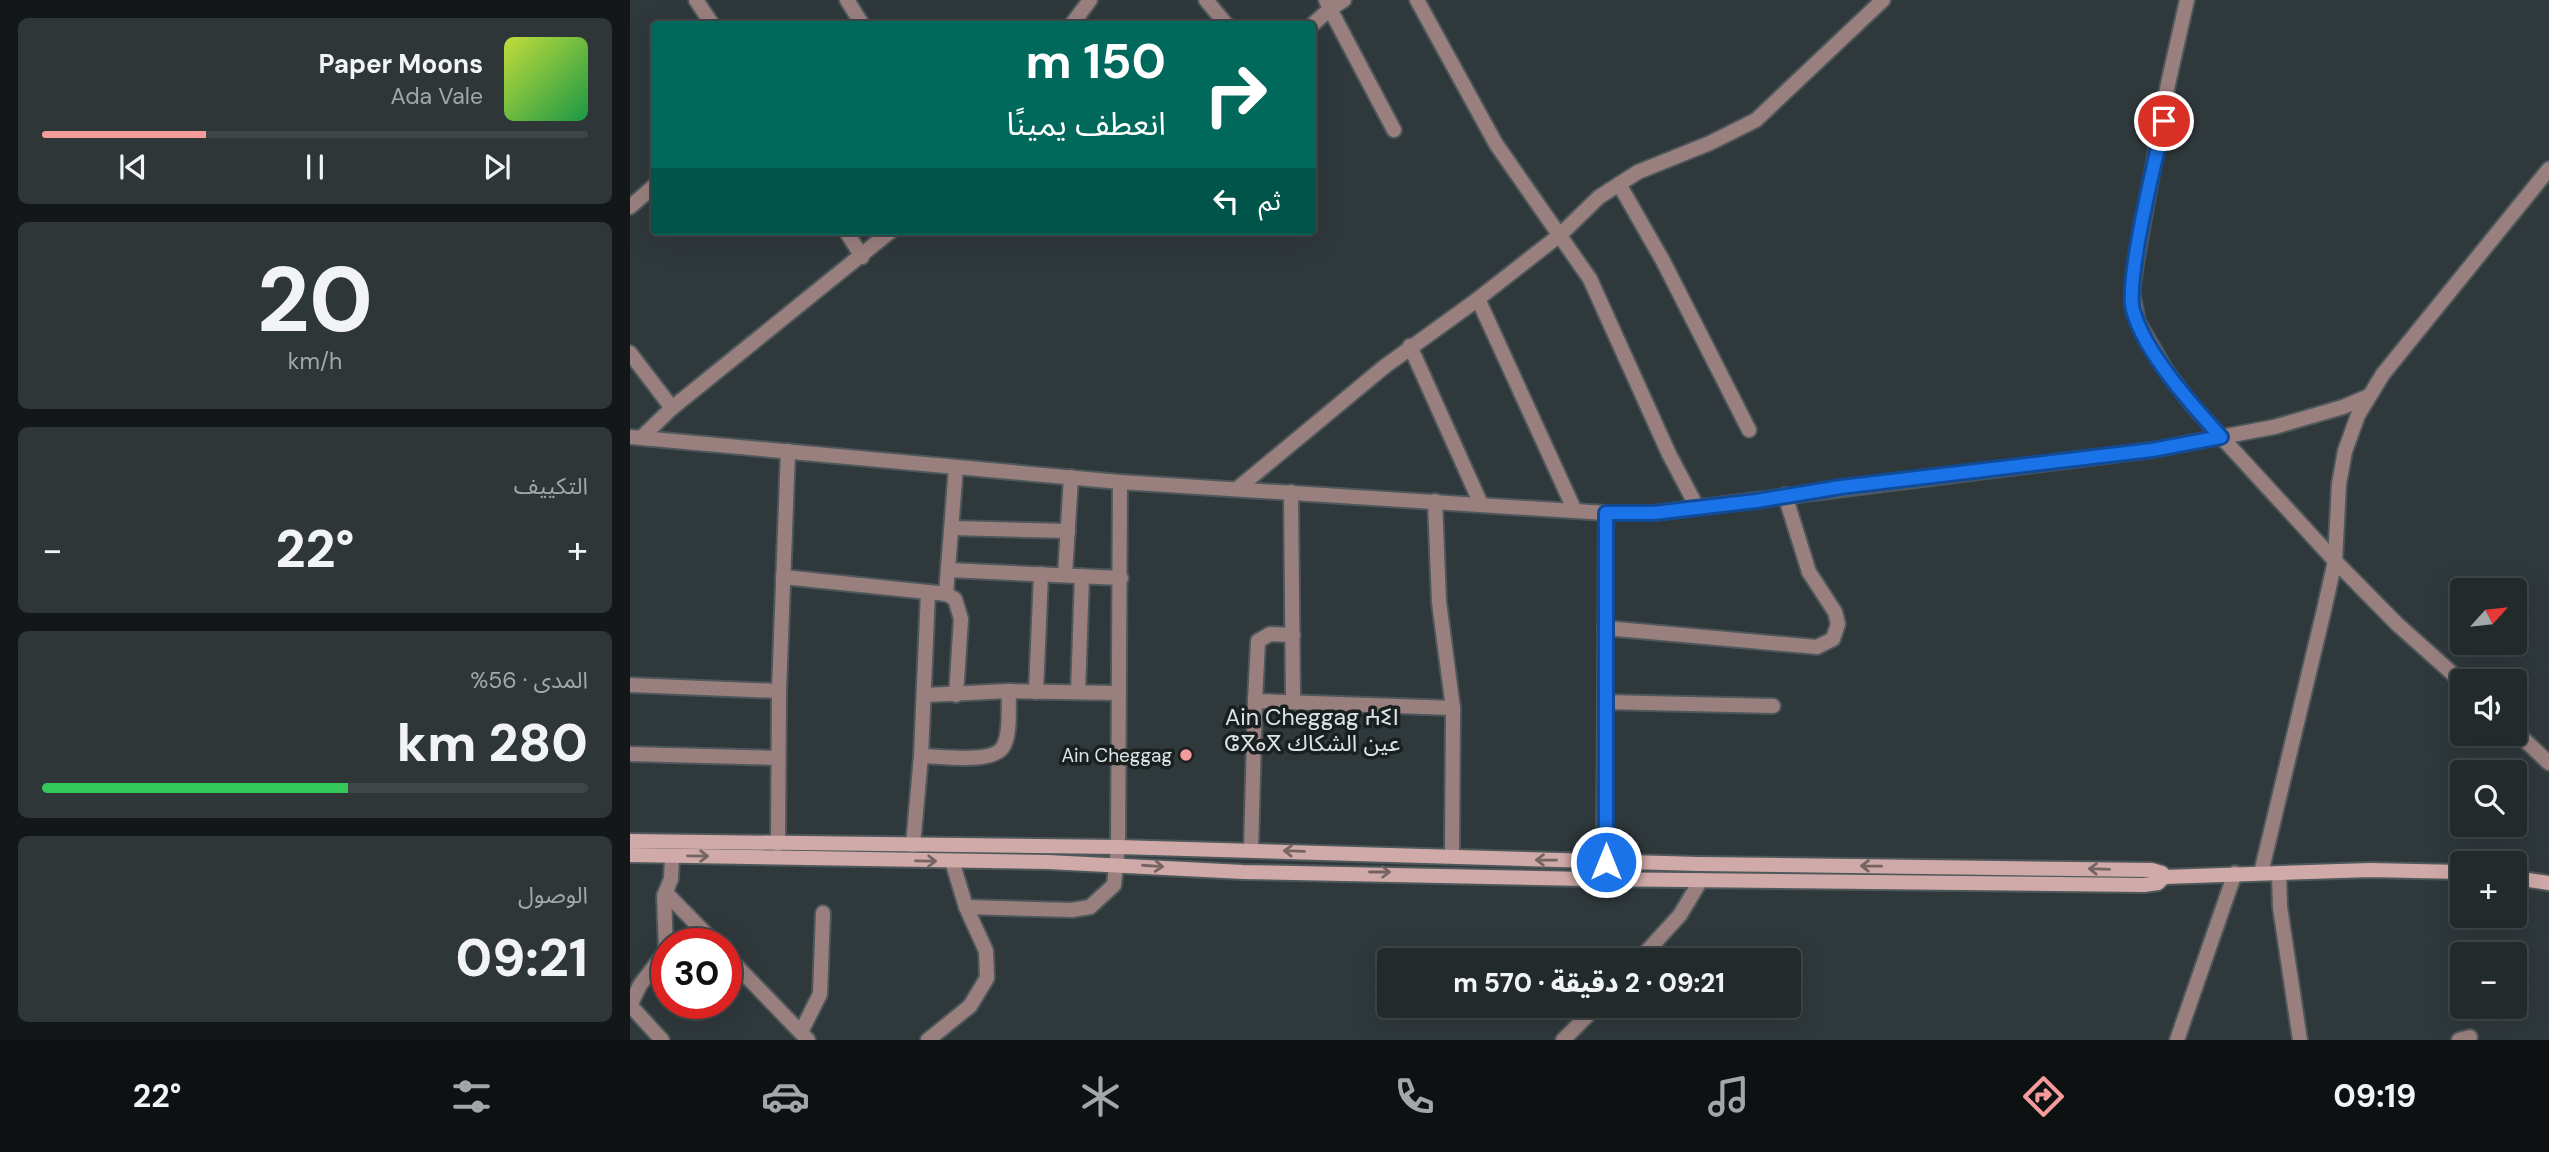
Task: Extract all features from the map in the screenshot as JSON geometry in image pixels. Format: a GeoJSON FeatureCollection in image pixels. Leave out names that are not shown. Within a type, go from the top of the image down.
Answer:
{"type":"FeatureCollection","features":[{"type":"Feature","properties":{"kind":"street"},"geometry":{"type":"LineString","coordinates":[[696,0],[710,21]]}},
{"type":"Feature","properties":{"kind":"street"},"geometry":{"type":"LineString","coordinates":[[847,0],[860,21]]}},
{"type":"Feature","properties":{"kind":"street"},"geometry":{"type":"LineString","coordinates":[[1074,21],[1090,0]]}},
{"type":"Feature","properties":{"kind":"street"},"geometry":{"type":"LineString","coordinates":[[1206,0],[1224,21]]}},
{"type":"Feature","properties":{"kind":"street"},"geometry":{"type":"LineString","coordinates":[[1315,21],[1328,5],[1344,0]]}},
{"type":"Feature","properties":{"kind":"street"},"geometry":{"type":"LineString","coordinates":[[1418,0],[1496,144],[1590,279],[1669,454],[1697,508]]}},
{"type":"Feature","properties":{"kind":"street"},"geometry":{"type":"LineString","coordinates":[[1237,489],[1410,346],[1478,299],[1561,234],[1599,197],[1638,172],[1710,143],[1756,120],[1883,0]]}},
{"type":"Feature","properties":{"kind":"street"},"geometry":{"type":"LineString","coordinates":[[2187,0],[2168,84],[2136,263],[2133,309],[2167,372],[2221,437],[2335,561],[2397,624],[2450,671]]}},
{"type":"Feature","properties":{"kind":"street"},"geometry":{"type":"LineString","coordinates":[[1328,5],[1394,131]]}},
{"type":"Feature","properties":{"kind":"street"},"geometry":{"type":"LineString","coordinates":[[2261,873],[2335,561],[2335,514],[2345,451],[2369,396],[2549,169]]}},
{"type":"Feature","properties":{"kind":"street"},"geometry":{"type":"LineString","coordinates":[[1619,184],[1663,261],[1749,430]]}},
{"type":"Feature","properties":{"kind":"street"},"geometry":{"type":"LineString","coordinates":[[630,207],[651,190]]}},
{"type":"Feature","properties":{"kind":"street"},"geometry":{"type":"LineString","coordinates":[[848,235],[862,257]]}},
{"type":"Feature","properties":{"kind":"street"},"geometry":{"type":"LineString","coordinates":[[636,437],[887,235]]}},
{"type":"Feature","properties":{"kind":"street"},"geometry":{"type":"LineString","coordinates":[[1478,299],[1574,511]]}},
{"type":"Feature","properties":{"kind":"street"},"geometry":{"type":"LineString","coordinates":[[1410,346],[1481,504]]}},
{"type":"Feature","properties":{"kind":"street"},"geometry":{"type":"LineString","coordinates":[[630,353],[673,408]]}},
{"type":"Feature","properties":{"kind":"street"},"geometry":{"type":"LineString","coordinates":[[636,437],[1120,482],[1606,513],[1654,513],[2152,450],[2313,416],[2369,396]]}},
{"type":"Feature","properties":{"kind":"street"},"geometry":{"type":"LineString","coordinates":[[778,844],[779,691],[788,451]]}},
{"type":"Feature","properties":{"kind":"street"},"geometry":{"type":"LineString","coordinates":[[946,594],[956,467]]}},
{"type":"Feature","properties":{"kind":"street"},"geometry":{"type":"LineString","coordinates":[[1065,575],[1071,477]]}},
{"type":"Feature","properties":{"kind":"street"},"geometry":{"type":"LineString","coordinates":[[966,907],[1072,910],[1090,907],[1114,885],[1118,847],[1120,482]]}},
{"type":"Feature","properties":{"kind":"street"},"geometry":{"type":"LineString","coordinates":[[1291,492],[1293,702]]}},
{"type":"Feature","properties":{"kind":"street"},"geometry":{"type":"LineString","coordinates":[[1605,628],[1817,647],[1833,639],[1838,624],[1835,612],[1809,572],[1785,495]]}},
{"type":"Feature","properties":{"kind":"street"},"geometry":{"type":"LineString","coordinates":[[1435,501],[1440,602],[1453,708],[1452,856]]}},
{"type":"Feature","properties":{"kind":"street"},"geometry":{"type":"LineString","coordinates":[[1604,879],[1606,513]]}},
{"type":"Feature","properties":{"kind":"street"},"geometry":{"type":"LineString","coordinates":[[953,528],[1068,531]]}},
{"type":"Feature","properties":{"kind":"street"},"geometry":{"type":"LineString","coordinates":[[948,570],[1121,578]]}},
{"type":"Feature","properties":{"kind":"street"},"geometry":{"type":"LineString","coordinates":[[1036,692],[1041,574]]}},
{"type":"Feature","properties":{"kind":"street"},"geometry":{"type":"LineString","coordinates":[[1078,692],[1082,576]]}},
{"type":"Feature","properties":{"kind":"street"},"geometry":{"type":"LineString","coordinates":[[783,577],[867,583],[946,594],[955,598],[961,619],[956,695]]}},
{"type":"Feature","properties":{"kind":"street"},"geometry":{"type":"LineString","coordinates":[[913,845],[925,695],[928,592]]}},
{"type":"Feature","properties":{"kind":"street"},"geometry":{"type":"LineString","coordinates":[[1251,850],[1258,641],[1270,634],[1293,635]]}},
{"type":"Feature","properties":{"kind":"street"},"geometry":{"type":"LineString","coordinates":[[630,685],[779,691]]}},
{"type":"Feature","properties":{"kind":"street"},"geometry":{"type":"LineString","coordinates":[[925,695],[1009,691],[1118,694]]}},
{"type":"Feature","properties":{"kind":"street"},"geometry":{"type":"LineString","coordinates":[[921,756],[981,758],[996,754],[1005,744],[1009,691]]}},
{"type":"Feature","properties":{"kind":"street"},"geometry":{"type":"LineString","coordinates":[[1255,701],[1453,708]]}},
{"type":"Feature","properties":{"kind":"street"},"geometry":{"type":"LineString","coordinates":[[1605,702],[1773,706]]}},
{"type":"Feature","properties":{"kind":"street"},"geometry":{"type":"LineString","coordinates":[[2527,742],[2549,763]]}},
{"type":"Feature","properties":{"kind":"street"},"geometry":{"type":"LineString","coordinates":[[630,754],[778,758]]}},
{"type":"Feature","properties":{"kind":"street"},"geometry":{"type":"LineString","coordinates":[[630,841],[1118,847],[1606,862],[2152,870],[2162,873],[2164,877]]}},
{"type":"Feature","properties":{"kind":"street"},"geometry":{"type":"LineString","coordinates":[[630,855],[1117,865],[1243,872],[2144,885],[2158,883],[2164,877],[2235,873],[2370,870],[2450,872]]}},
{"type":"Feature","properties":{"kind":"street"},"geometry":{"type":"LineString","coordinates":[[662,1040],[630,1005],[640,985],[666,951],[666,893],[671,879],[672,856]]}},
{"type":"Feature","properties":{"kind":"street"},"geometry":{"type":"LineString","coordinates":[[928,1040],[970,1006],[987,978],[986,951],[966,907],[952,861]]}},
{"type":"Feature","properties":{"kind":"street"},"geometry":{"type":"LineString","coordinates":[[2177,1040],[2235,873]]}},
{"type":"Feature","properties":{"kind":"street"},"geometry":{"type":"LineString","coordinates":[[2278,873],[2280,907],[2300,1040]]}},
{"type":"Feature","properties":{"kind":"street"},"geometry":{"type":"LineString","coordinates":[[1650,948],[1680,915],[1701,880]]}},
{"type":"Feature","properties":{"kind":"street"},"geometry":{"type":"LineString","coordinates":[[2527,880],[2549,883]]}},
{"type":"Feature","properties":{"kind":"street"},"geometry":{"type":"LineString","coordinates":[[666,893],[700,928]]}},
{"type":"Feature","properties":{"kind":"street"},"geometry":{"type":"LineString","coordinates":[[742,971],[805,1036],[820,994],[823,913]]}},
{"type":"Feature","properties":{"kind":"street"},"geometry":{"type":"LineString","coordinates":[[1563,1040],[1585,1018]]}},
{"type":"Feature","properties":{"kind":"place","name":"Ain Cheggag"},"geometry":{"type":"Point","coordinates":[1186,755]}},
{"type":"Feature","properties":{"kind":"district","name":"Ain Cheggag ⵄⵉⵏ ⵛⴳⴰⴳ عين الشكاك"},"geometry":{"type":"Point","coordinates":[1312,730]}},
{"type":"Feature","properties":{"kind":"route"},"geometry":{"type":"LineString","coordinates":[[1606,862],[1606,513],[1654,513],[1756,501],[1841,487],[2152,450],[2221,437],[2167,372],[2133,309],[2132,292],[2136,263],[2164,121]]}}]}
